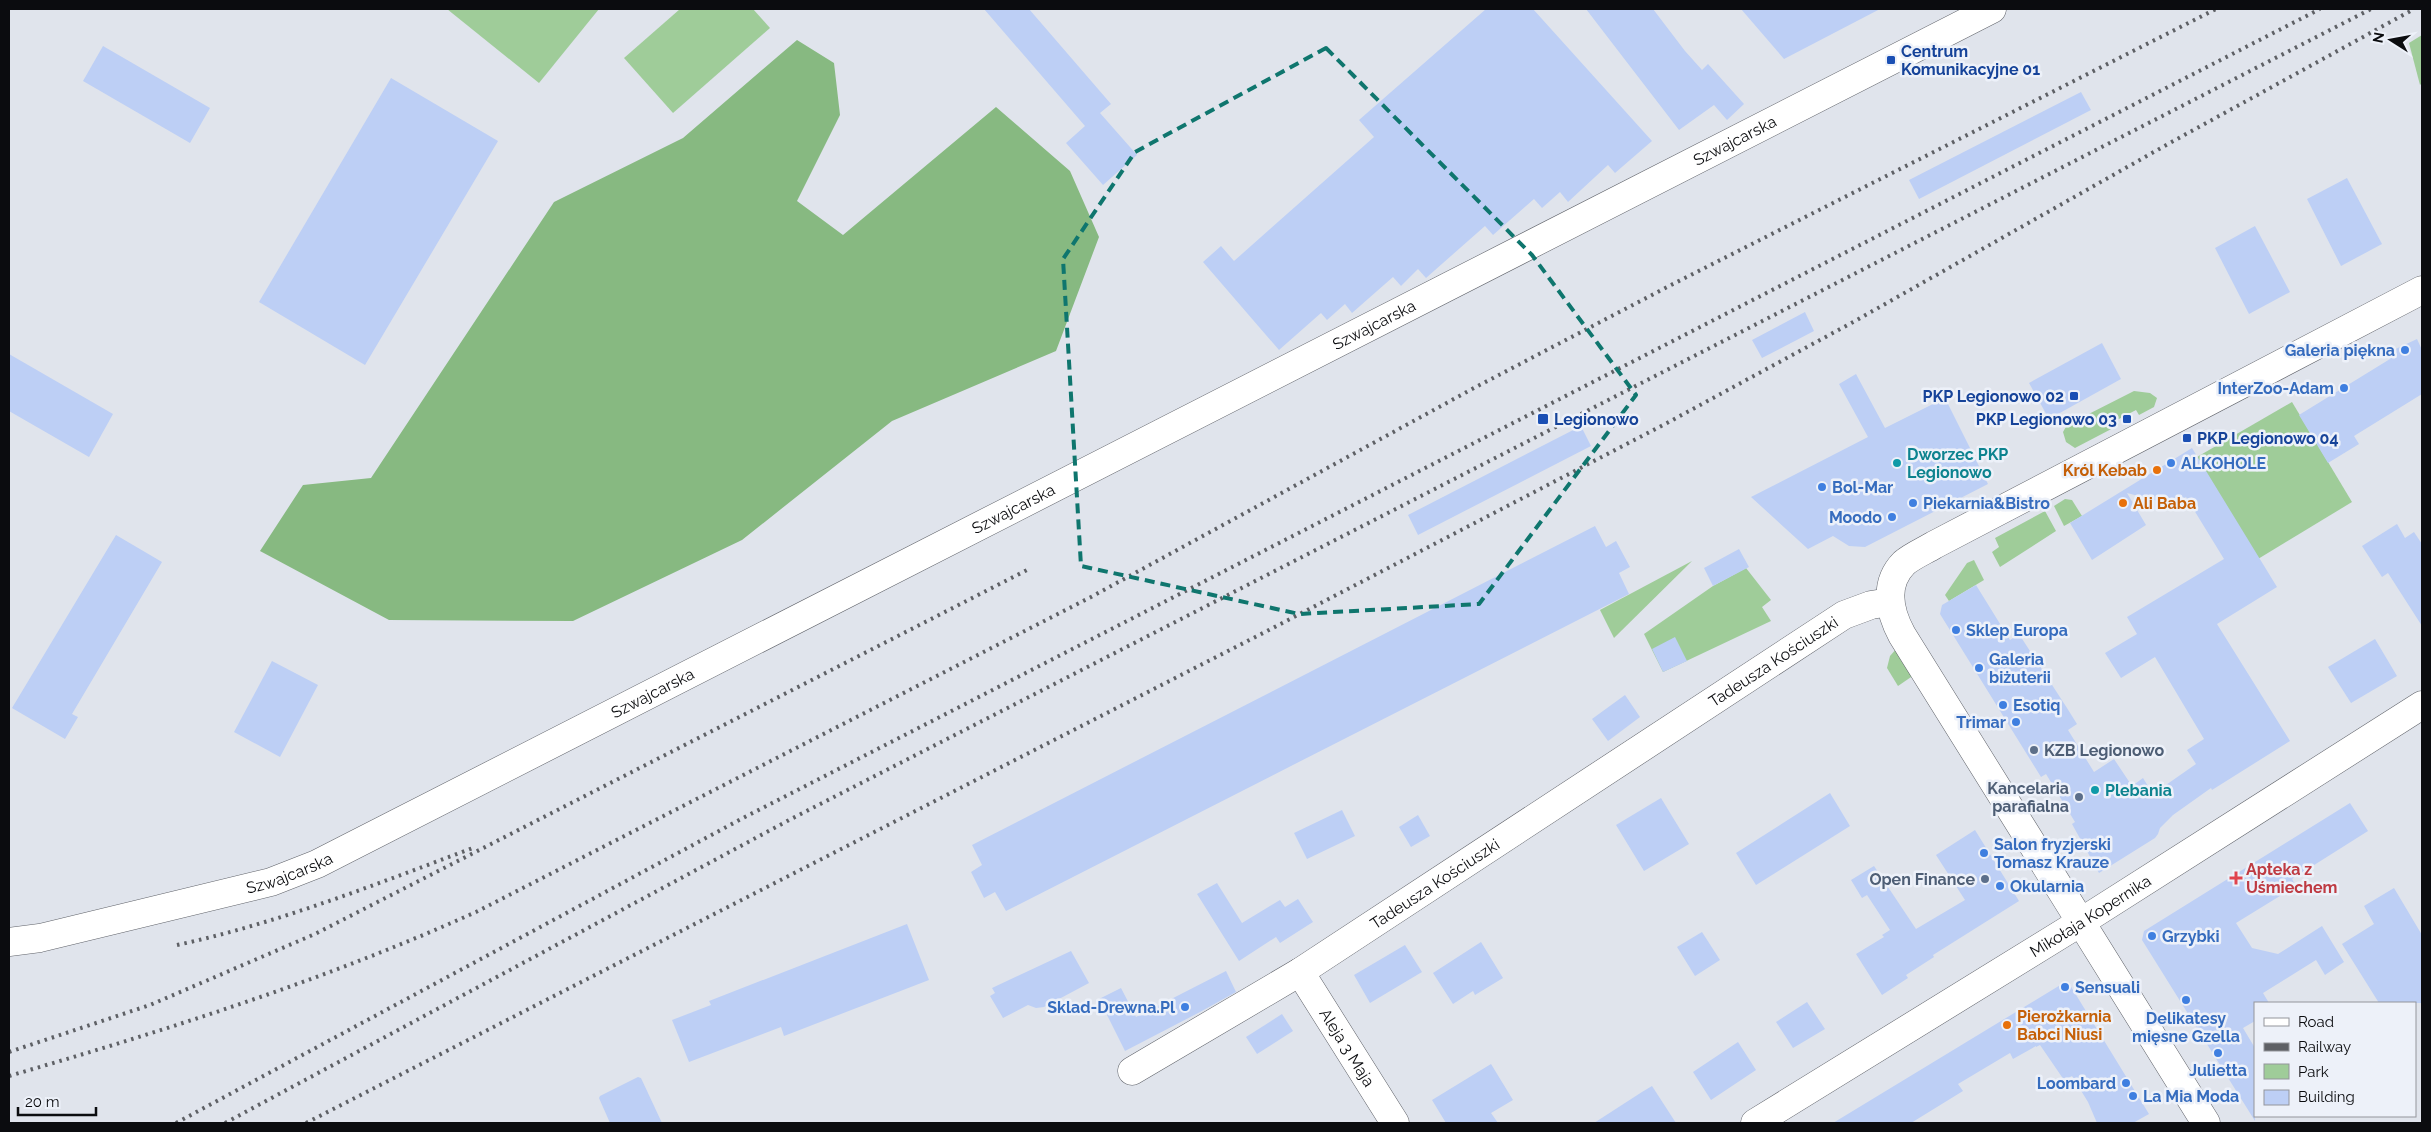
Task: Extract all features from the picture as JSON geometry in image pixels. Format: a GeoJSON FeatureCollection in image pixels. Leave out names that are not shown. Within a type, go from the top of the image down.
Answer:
{"type":"FeatureCollection","features":[{"type":"Feature","properties":{"kind":"street","name":"Szwajcarska"},"geometry":{"type":"LineString","coordinates":[[9,942],[40,938],[270,882],[317,864],[1992,9]]}},
{"type":"Feature","properties":{"kind":"street"},"geometry":{"type":"LineString","coordinates":[[2206,1123],[1902,635],[1892,615],[1890,602],[1894,579],[1909,559],[2422,290]]}},
{"type":"Feature","properties":{"kind":"street","name":"Tadeusza Kościuszki"},"geometry":{"type":"LineString","coordinates":[[1132,1070],[1300,972],[1844,615],[1872,605],[1890,602]]}},
{"type":"Feature","properties":{"kind":"street","name":"Mikołaja Kopernika"},"geometry":{"type":"LineString","coordinates":[[1755,1123],[2081,922],[2422,705]]}},
{"type":"Feature","properties":{"kind":"street","name":"Aleja 3 Maja"},"geometry":{"type":"LineString","coordinates":[[1300,972],[1395,1123]]}},
{"type":"Feature","properties":{"kind":"highlighted area"},"geometry":{"type":"Polygon","coordinates":[[[1326,48],[1532,255],[1636,395],[1479,604],[1299,614],[1081,566],[1063,259],[1135,152],[1326,48]]]}},
{"type":"Feature","properties":{"kind":"green space"},"geometry":{"type":"Polygon","coordinates":[[[447,9],[599,9],[539,83],[447,9]]]}},
{"type":"Feature","properties":{"kind":"green space"},"geometry":{"type":"Polygon","coordinates":[[[680,9],[753,9],[770,28],[673,113],[624,58],[680,9]]]}},
{"type":"Feature","properties":{"kind":"green space"},"geometry":{"type":"Polygon","coordinates":[[[2422,35],[2422,83],[2420,85],[2409,43],[2422,35]]]}},
{"type":"Feature","properties":{"kind":"green space"},"geometry":{"type":"Polygon","coordinates":[[[797,40],[834,63],[840,115],[797,201],[843,235],[996,107],[1070,171],[1099,237],[1056,351],[892,421],[742,540],[573,621],[389,620],[260,551],[303,485],[371,478],[554,202],[683,138],[797,40]]]}},
{"type":"Feature","properties":{"kind":"green space"},"geometry":{"type":"Polygon","coordinates":[[[2134,391],[2150,393],[2157,398],[2154,407],[2139,415],[2136,410],[2117,420],[2119,425],[2075,448],[2066,442],[2063,432],[2067,425],[2134,391]]]}},
{"type":"Feature","properties":{"kind":"green space"},"geometry":{"type":"Polygon","coordinates":[[[2292,402],[2352,502],[2258,559],[2197,457],[2292,402]]]}},
{"type":"Feature","properties":{"kind":"green space"},"geometry":{"type":"Polygon","coordinates":[[[2065,499],[2072,500],[2082,516],[2064,526],[2054,506],[2065,499]]]}},
{"type":"Feature","properties":{"kind":"green space"},"geometry":{"type":"Polygon","coordinates":[[[2045,511],[2056,531],[2000,567],[1992,552],[1999,547],[1995,538],[2045,511]]]}},
{"type":"Feature","properties":{"kind":"green space"},"geometry":{"type":"Polygon","coordinates":[[[1974,560],[1984,580],[1949,601],[1945,595],[1967,563],[1974,560]]]}},
{"type":"Feature","properties":{"kind":"green space"},"geometry":{"type":"Polygon","coordinates":[[[1692,561],[1614,638],[1600,610],[1692,561]]]}},
{"type":"Feature","properties":{"kind":"green space"},"geometry":{"type":"Polygon","coordinates":[[[1746,568],[1771,600],[1762,607],[1771,621],[1663,672],[1644,634],[1713,586],[1746,568]]]}},
{"type":"Feature","properties":{"kind":"green space"},"geometry":{"type":"Polygon","coordinates":[[[1897,648],[1914,675],[1898,686],[1887,668],[1890,656],[1897,648]]]}},
{"type":"Feature","properties":{"kind":"building"},"geometry":{"type":"Polygon","coordinates":[[[984,9],[1029,9],[1111,104],[1100,113],[1137,155],[1103,185],[1066,143],[1085,126],[984,9]]]}},
{"type":"Feature","properties":{"kind":"building"},"geometry":{"type":"Polygon","coordinates":[[[1486,9],[1533,9],[1652,141],[1615,173],[1608,165],[1568,202],[1560,192],[1542,208],[1534,199],[1493,235],[1485,226],[1426,278],[1418,269],[1401,286],[1393,277],[1352,313],[1345,304],[1327,320],[1321,313],[1279,350],[1203,262],[1221,246],[1234,261],[1374,137],[1359,120],[1486,9]]]}},
{"type":"Feature","properties":{"kind":"building"},"geometry":{"type":"Polygon","coordinates":[[[1586,9],[1653,9],[1702,70],[1708,64],[1744,104],[1727,120],[1714,105],[1679,130],[1586,9]]]}},
{"type":"Feature","properties":{"kind":"building"},"geometry":{"type":"Polygon","coordinates":[[[1741,9],[1880,9],[1784,59],[1741,9]]]}},
{"type":"Feature","properties":{"kind":"building"},"geometry":{"type":"Polygon","coordinates":[[[103,46],[210,108],[190,143],[83,81],[103,46]]]}},
{"type":"Feature","properties":{"kind":"building"},"geometry":{"type":"Polygon","coordinates":[[[391,78],[498,141],[365,365],[259,302],[391,78]]]}},
{"type":"Feature","properties":{"kind":"building"},"geometry":{"type":"Polygon","coordinates":[[[2081,92],[2091,110],[1919,199],[1909,180],[2081,92]]]}},
{"type":"Feature","properties":{"kind":"building"},"geometry":{"type":"Polygon","coordinates":[[[2347,178],[2382,244],[2341,266],[2307,199],[2347,178]]]}},
{"type":"Feature","properties":{"kind":"building"},"geometry":{"type":"Polygon","coordinates":[[[2255,226],[2290,292],[2249,314],[2215,248],[2255,226]]]}},
{"type":"Feature","properties":{"kind":"building"},"geometry":{"type":"Polygon","coordinates":[[[1805,312],[1814,331],[1762,358],[1752,340],[1805,312]]]}},
{"type":"Feature","properties":{"kind":"building"},"geometry":{"type":"Polygon","coordinates":[[[2417,339],[2422,350],[2422,394],[2354,436],[2359,444],[2328,463],[2299,415],[2390,359],[2387,353],[2417,339]]]}},
{"type":"Feature","properties":{"kind":"building"},"geometry":{"type":"Polygon","coordinates":[[[2102,343],[2121,379],[2049,419],[2029,383],[2102,343]]]}},
{"type":"Feature","properties":{"kind":"building"},"geometry":{"type":"Polygon","coordinates":[[[9,354],[113,414],[89,457],[9,411],[9,354]]]}},
{"type":"Feature","properties":{"kind":"building","name":"Dworzec PKP Legionowo"},"geometry":{"type":"Polygon","coordinates":[[[1856,374],[1885,428],[1945,398],[1988,484],[1865,547],[1849,546],[1833,536],[1808,549],[1751,497],[1868,437],[1839,384],[1856,374]]]}},
{"type":"Feature","properties":{"kind":"building"},"geometry":{"type":"Polygon","coordinates":[[[1581,426],[1591,446],[1418,535],[1408,515],[1581,426]]]}},
{"type":"Feature","properties":{"kind":"building"},"geometry":{"type":"Polygon","coordinates":[[[2192,448],[2277,587],[2217,624],[2290,741],[2212,790],[2211,788],[2173,815],[2160,828],[2155,838],[2099,873],[2072,824],[2075,822],[2046,774],[2041,777],[1940,614],[1942,605],[1976,585],[2010,640],[2019,634],[2067,708],[2077,724],[2068,730],[2094,772],[2114,759],[2132,786],[2143,778],[2153,794],[2196,764],[2187,750],[2204,739],[2155,657],[2121,678],[2105,653],[2137,634],[2127,617],[2224,559],[2186,497],[2173,505],[2127,493],[2146,525],[2092,560],[2070,523],[2192,448]]]}},
{"type":"Feature","properties":{"kind":"building"},"geometry":{"type":"Polygon","coordinates":[[[2397,524],[2405,538],[2414,532],[2422,544],[2422,626],[2388,573],[2382,577],[2362,546],[2397,524]]]}},
{"type":"Feature","properties":{"kind":"building"},"geometry":{"type":"Polygon","coordinates":[[[1595,526],[1606,547],[1616,541],[1630,567],[1619,573],[1629,594],[1006,911],[995,892],[984,898],[971,872],[982,865],[972,845],[1595,526]]]}},
{"type":"Feature","properties":{"kind":"building"},"geometry":{"type":"Polygon","coordinates":[[[116,535],[162,562],[72,714],[78,717],[65,739],[12,708],[116,535]]]}},
{"type":"Feature","properties":{"kind":"building"},"geometry":{"type":"Polygon","coordinates":[[[1739,549],[1749,567],[1713,586],[1704,568],[1739,549]]]}},
{"type":"Feature","properties":{"kind":"building"},"geometry":{"type":"Polygon","coordinates":[[[1675,637],[1687,661],[1663,672],[1652,649],[1675,637]]]}},
{"type":"Feature","properties":{"kind":"building"},"geometry":{"type":"Polygon","coordinates":[[[2375,639],[2397,676],[2351,703],[2328,667],[2375,639]]]}},
{"type":"Feature","properties":{"kind":"building"},"geometry":{"type":"Polygon","coordinates":[[[272,661],[318,685],[280,757],[234,732],[272,661]]]}},
{"type":"Feature","properties":{"kind":"building"},"geometry":{"type":"Polygon","coordinates":[[[1625,695],[1640,717],[1608,741],[1592,719],[1625,695]]]}},
{"type":"Feature","properties":{"kind":"building"},"geometry":{"type":"Polygon","coordinates":[[[1830,793],[1850,826],[1756,885],[1736,853],[1830,793]]]}},
{"type":"Feature","properties":{"kind":"building"},"geometry":{"type":"Polygon","coordinates":[[[1661,798],[1689,844],[1644,871],[1616,825],[1661,798]]]}},
{"type":"Feature","properties":{"kind":"building"},"geometry":{"type":"Polygon","coordinates":[[[2350,803],[2368,831],[2292,879],[2296,886],[2236,923],[2252,948],[2278,954],[2322,926],[2344,962],[2325,975],[2316,960],[2263,993],[2268,1002],[2254,1002],[2254,1022],[2243,1028],[2254,1046],[2255,1121],[2142,940],[2144,931],[2350,803]]]}},
{"type":"Feature","properties":{"kind":"building"},"geometry":{"type":"Polygon","coordinates":[[[1342,810],[1355,836],[1307,859],[1294,833],[1342,810]]]}},
{"type":"Feature","properties":{"kind":"building"},"geometry":{"type":"Polygon","coordinates":[[[1418,815],[1430,836],[1411,847],[1399,827],[1418,815]]]}},
{"type":"Feature","properties":{"kind":"building"},"geometry":{"type":"Polygon","coordinates":[[[1975,830],[2019,901],[1933,955],[1934,957],[1906,975],[1908,978],[1882,995],[1856,954],[1884,937],[1882,935],[1890,930],[1867,895],[1862,898],[1851,880],[1874,866],[1916,929],[1965,900],[1936,855],[1975,830]]]}},
{"type":"Feature","properties":{"kind":"building"},"geometry":{"type":"Polygon","coordinates":[[[1217,883],[1242,923],[1280,900],[1285,907],[1298,899],[1313,922],[1280,943],[1276,937],[1239,961],[1197,894],[1217,883]]]}},
{"type":"Feature","properties":{"kind":"building"},"geometry":{"type":"Polygon","coordinates":[[[2394,888],[2422,935],[2422,1003],[2378,1002],[2342,944],[2374,924],[2364,906],[2394,888]]]}},
{"type":"Feature","properties":{"kind":"building"},"geometry":{"type":"Polygon","coordinates":[[[907,924],[929,980],[784,1036],[781,1027],[689,1062],[672,1020],[711,1005],[709,1001],[907,924]]]}},
{"type":"Feature","properties":{"kind":"building"},"geometry":{"type":"Polygon","coordinates":[[[1702,932],[1720,960],[1695,976],[1677,947],[1702,932]]]}},
{"type":"Feature","properties":{"kind":"building"},"geometry":{"type":"Polygon","coordinates":[[[1481,942],[1503,978],[1475,995],[1473,991],[1453,1004],[1433,973],[1481,942]]]}},
{"type":"Feature","properties":{"kind":"building"},"geometry":{"type":"Polygon","coordinates":[[[1405,945],[1422,972],[1370,1003],[1354,975],[1405,945]]]}},
{"type":"Feature","properties":{"kind":"building"},"geometry":{"type":"Polygon","coordinates":[[[1071,951],[1089,983],[1044,1007],[1036,1008],[1028,1005],[1003,1018],[990,996],[995,993],[992,988],[1071,951]]]}},
{"type":"Feature","properties":{"kind":"building"},"geometry":{"type":"Polygon","coordinates":[[[1226,971],[1236,992],[1125,1051],[1099,999],[1121,988],[1136,1017],[1226,971]]]}},
{"type":"Feature","properties":{"kind":"building"},"geometry":{"type":"Polygon","coordinates":[[[2062,984],[2070,985],[2149,1114],[2133,1123],[2097,1123],[2088,1102],[2072,1076],[2064,1080],[2040,1045],[2013,1059],[2010,1053],[1958,1084],[1963,1091],[1911,1123],[1833,1123],[2062,984]]]}},
{"type":"Feature","properties":{"kind":"building"},"geometry":{"type":"Polygon","coordinates":[[[1807,1002],[1825,1029],[1793,1048],[1776,1022],[1807,1002]]]}},
{"type":"Feature","properties":{"kind":"building"},"geometry":{"type":"Polygon","coordinates":[[[1282,1014],[1293,1031],[1257,1054],[1246,1037],[1282,1014]]]}},
{"type":"Feature","properties":{"kind":"building"},"geometry":{"type":"Polygon","coordinates":[[[1738,1042],[1756,1070],[1711,1100],[1693,1072],[1738,1042]]]}},
{"type":"Feature","properties":{"kind":"building"},"geometry":{"type":"Polygon","coordinates":[[[1491,1064],[1513,1100],[1491,1113],[1498,1123],[1446,1123],[1432,1100],[1491,1064]]]}},
{"type":"Feature","properties":{"kind":"building"},"geometry":{"type":"Polygon","coordinates":[[[638,1077],[641,1078],[662,1123],[610,1123],[599,1098],[600,1096],[638,1077]]]}},
{"type":"Feature","properties":{"kind":"building"},"geometry":{"type":"Polygon","coordinates":[[[1652,1086],[1676,1123],[1594,1123],[1642,1092],[1652,1086]]]}},
{"type":"Feature","properties":{"kind":"railway"},"geometry":{"type":"LineString","coordinates":[[9,1076],[127,1041],[304,982],[419,937],[476,912],[1091,597],[1474,388],[1671,285],[2216,9]]}},
{"type":"Feature","properties":{"kind":"railway"},"geometry":{"type":"LineString","coordinates":[[176,1123],[743,818],[2320,9]]}},
{"type":"Feature","properties":{"kind":"railway"},"geometry":{"type":"LineString","coordinates":[[225,1123],[791,819],[2371,9]]}},
{"type":"Feature","properties":{"kind":"railway"},"geometry":{"type":"LineString","coordinates":[[306,1123],[1267,631],[1667,423],[1855,321],[2168,144],[2414,9]]}},
{"type":"Feature","properties":{"kind":"railway"},"geometry":{"type":"LineString","coordinates":[[9,1052],[150,1005],[315,934],[1027,570]]}},
{"type":"Feature","properties":{"kind":"railway"},"geometry":{"type":"LineString","coordinates":[[177,945],[253,926],[290,914],[364,889],[473,848]]}},
{"type":"Feature","properties":{"kind":"place","name":"Centrum Komunikacyjne 01"},"geometry":{"type":"Point","coordinates":[1891,60]}},
{"type":"Feature","properties":{"kind":"place","name":"Galeria piękna"},"geometry":{"type":"Point","coordinates":[2405,350]}},
{"type":"Feature","properties":{"kind":"place","name":"InterZoo-Adam"},"geometry":{"type":"Point","coordinates":[2344,388]}},
{"type":"Feature","properties":{"kind":"place","name":"PKP Legionowo 02"},"geometry":{"type":"Point","coordinates":[2074,396]}},
{"type":"Feature","properties":{"kind":"place","name":"Legionowo"},"geometry":{"type":"Point","coordinates":[1543,419]}},
{"type":"Feature","properties":{"kind":"place","name":"PKP Legionowo 03"},"geometry":{"type":"Point","coordinates":[2127,419]}},
{"type":"Feature","properties":{"kind":"place","name":"PKP Legionowo 04"},"geometry":{"type":"Point","coordinates":[2187,438]}},
{"type":"Feature","properties":{"kind":"place","name":"Dworzec PKP Legionowo"},"geometry":{"type":"Point","coordinates":[1897,463]}},
{"type":"Feature","properties":{"kind":"place","name":"ALKOHOLE"},"geometry":{"type":"Point","coordinates":[2171,463]}},
{"type":"Feature","properties":{"kind":"place","name":"Król Kebab"},"geometry":{"type":"Point","coordinates":[2157,470]}},
{"type":"Feature","properties":{"kind":"place","name":"Bol-Mar"},"geometry":{"type":"Point","coordinates":[1822,487]}},
{"type":"Feature","properties":{"kind":"place","name":"Piekarnia&Bistro"},"geometry":{"type":"Point","coordinates":[1913,503]}},
{"type":"Feature","properties":{"kind":"place","name":"Ali Baba"},"geometry":{"type":"Point","coordinates":[2123,503]}},
{"type":"Feature","properties":{"kind":"place","name":"Moodo"},"geometry":{"type":"Point","coordinates":[1892,517]}},
{"type":"Feature","properties":{"kind":"place","name":"Sklep Europa"},"geometry":{"type":"Point","coordinates":[1956,630]}},
{"type":"Feature","properties":{"kind":"place","name":"Galeria biżuterii"},"geometry":{"type":"Point","coordinates":[1979,668]}},
{"type":"Feature","properties":{"kind":"place","name":"Esotiq"},"geometry":{"type":"Point","coordinates":[2003,705]}},
{"type":"Feature","properties":{"kind":"place","name":"Trimar"},"geometry":{"type":"Point","coordinates":[2016,722]}},
{"type":"Feature","properties":{"kind":"place","name":"KZB Legionowo"},"geometry":{"type":"Point","coordinates":[2034,750]}},
{"type":"Feature","properties":{"kind":"place","name":"Plebania"},"geometry":{"type":"Point","coordinates":[2095,790]}},
{"type":"Feature","properties":{"kind":"place","name":"Kancelaria parafialna"},"geometry":{"type":"Point","coordinates":[2079,797]}},
{"type":"Feature","properties":{"kind":"place","name":"Salon fryzjerski Tomasz Krauze"},"geometry":{"type":"Point","coordinates":[1984,853]}},
{"type":"Feature","properties":{"kind":"place","name":"Apteka z Uśmiechem"},"geometry":{"type":"Point","coordinates":[2236,878]}},
{"type":"Feature","properties":{"kind":"place","name":"Open Finance"},"geometry":{"type":"Point","coordinates":[1985,879]}},
{"type":"Feature","properties":{"kind":"place","name":"Okularnia"},"geometry":{"type":"Point","coordinates":[2000,886]}},
{"type":"Feature","properties":{"kind":"place","name":"Grzybki"},"geometry":{"type":"Point","coordinates":[2152,936]}},
{"type":"Feature","properties":{"kind":"place","name":"Sensuali"},"geometry":{"type":"Point","coordinates":[2065,987]}},
{"type":"Feature","properties":{"kind":"place","name":"Delikatesy mięsne Gzella"},"geometry":{"type":"Point","coordinates":[2186,1000]}},
{"type":"Feature","properties":{"kind":"place","name":"Sklad-Drewna.Pl"},"geometry":{"type":"Point","coordinates":[1185,1007]}},
{"type":"Feature","properties":{"kind":"place","name":"Pierożkarnia Babci Niusi"},"geometry":{"type":"Point","coordinates":[2007,1025]}},
{"type":"Feature","properties":{"kind":"place","name":"Julietta"},"geometry":{"type":"Point","coordinates":[2218,1053]}},
{"type":"Feature","properties":{"kind":"place","name":"Loombard"},"geometry":{"type":"Point","coordinates":[2126,1083]}},
{"type":"Feature","properties":{"kind":"place","name":"La Mia Moda"},"geometry":{"type":"Point","coordinates":[2133,1096]}}]}
